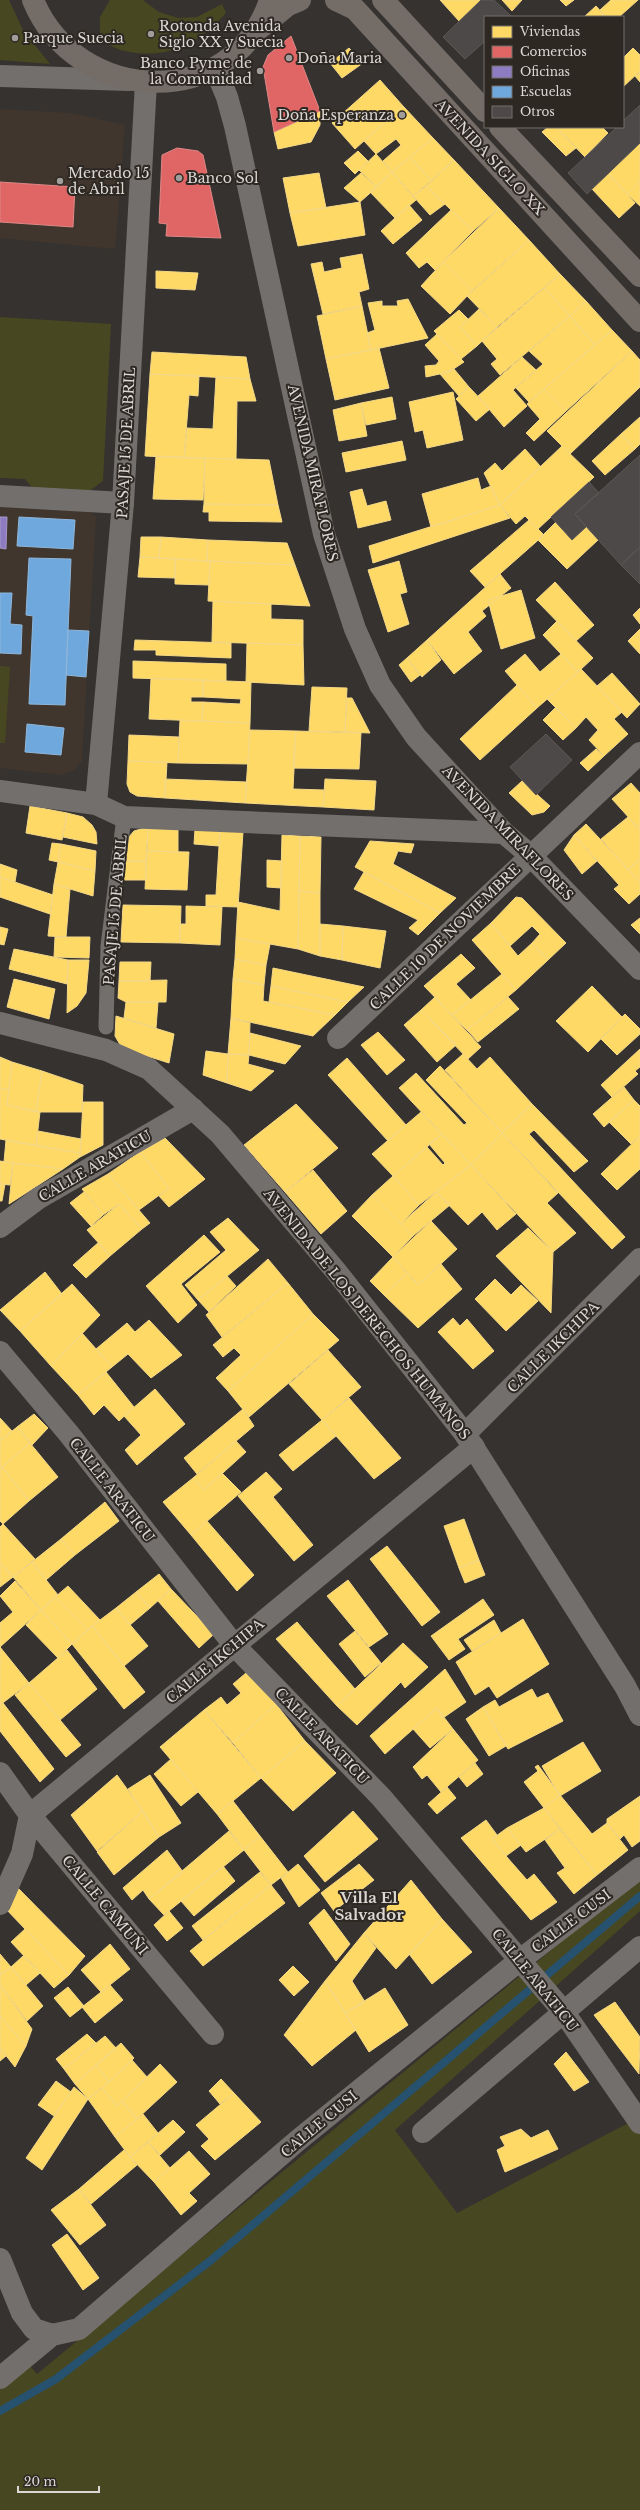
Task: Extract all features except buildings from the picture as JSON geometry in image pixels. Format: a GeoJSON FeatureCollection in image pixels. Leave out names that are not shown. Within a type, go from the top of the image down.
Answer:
{"type":"FeatureCollection","features":[{"type":"Feature","properties":{"kind":"highway"},"geometry":{"type":"LineString","coordinates":[[33,0],[47,27],[74,55],[90,66],[107,74],[139,81],[195,76],[215,68],[234,53],[248,37],[288,1]]}},
{"type":"Feature","properties":{"kind":"highway","name":"AVENIDA SIGLO XX"},"geometry":{"type":"LineString","coordinates":[[336,0],[354,9],[640,321]]}},
{"type":"Feature","properties":{"kind":"highway","name":"AVENIDA SIGLO XX"},"geometry":{"type":"LineString","coordinates":[[383,0],[484,110]]}},
{"type":"Feature","properties":{"kind":"highway","name":"AVENIDA SIGLO XX"},"geometry":{"type":"LineString","coordinates":[[501,128],[640,276]]}},
{"type":"Feature","properties":{"kind":"street","name":"AVENIDA MIRAFLORES"},"geometry":{"type":"LineString","coordinates":[[215,68],[227,97],[235,126],[324,534],[354,629],[380,685],[416,736],[504,833],[530,855],[640,969]]}},
{"type":"Feature","properties":{"kind":"street"},"geometry":{"type":"LineString","coordinates":[[0,76],[139,81]]}},
{"type":"Feature","properties":{"kind":"street","name":"PASAJE 15 DE ABRIL"},"geometry":{"type":"LineString","coordinates":[[96,804],[123,503],[139,81]]}},
{"type":"Feature","properties":{"kind":"street"},"geometry":{"type":"LineString","coordinates":[[0,496],[123,503]]}},
{"type":"Feature","properties":{"kind":"street","name":"CALLE 10 DE NOVIEMBRE"},"geometry":{"type":"LineString","coordinates":[[338,1038],[530,855],[640,753]]}},
{"type":"Feature","properties":{"kind":"street"},"geometry":{"type":"LineString","coordinates":[[0,791],[96,804],[124,817],[504,833]]}},
{"type":"Feature","properties":{"kind":"street","name":"AVENIDA DE LOS DERECHOS HUMANOS"},"geometry":{"type":"LineString","coordinates":[[0,1023],[106,1050],[149,1069],[220,1134],[335,1270],[470,1440],[625,1686],[640,1715]]}},
{"type":"Feature","properties":{"kind":"street","name":"CALLE ARATICU"},"geometry":{"type":"LineString","coordinates":[[0,1227],[39,1198],[193,1109]]}},
{"type":"Feature","properties":{"kind":"street","name":"CALLE IKCHIPA"},"geometry":{"type":"LineString","coordinates":[[30,1815],[234,1645],[470,1440],[640,1259]]}},
{"type":"Feature","properties":{"kind":"street","name":"CALLE ARATICU"},"geometry":{"type":"LineString","coordinates":[[3,1362],[69,1434],[234,1645],[381,1797],[563,2011],[640,2123]]}},
{"type":"Feature","properties":{"kind":"street","name":"CALLE CAMUÑI"},"geometry":{"type":"LineString","coordinates":[[0,1773],[30,1815],[213,2034]]}},
{"type":"Feature","properties":{"kind":"street"},"geometry":{"type":"LineString","coordinates":[[0,1904],[22,1854],[30,1815]]}},
{"type":"Feature","properties":{"kind":"street","name":"CALLE CUSI"},"geometry":{"type":"LineString","coordinates":[[0,2378],[52,2335],[79,2329],[297,2141],[520,1960],[640,1868]]}},
{"type":"Feature","properties":{"kind":"street"},"geometry":{"type":"LineString","coordinates":[[423,2132],[563,2011],[640,1947]]}},
{"type":"Feature","properties":{"kind":"street"},"geometry":{"type":"LineString","coordinates":[[0,2259],[22,2313],[34,2329],[52,2335]]}},
{"type":"Feature","properties":{"kind":"lane","name":"PASAJE 15 DE ABRIL"},"geometry":{"type":"LineString","coordinates":[[106,1027],[108,946],[124,817]]}},
{"type":"Feature","properties":{"kind":"shaded area","name":"Parque Suecia"},"geometry":{"type":"Polygon","coordinates":[[[0,0],[9,0],[23,30],[50,64],[0,60],[0,0]]]}},
{"type":"Feature","properties":{"kind":"shaded area"},"geometry":{"type":"Polygon","coordinates":[[[110,0],[143,0],[159,12],[178,18],[197,17],[222,4],[226,13],[195,40],[171,50],[145,54],[130,52],[113,47],[106,42],[100,34],[100,17],[110,0]]]}},
{"type":"Feature","properties":{"kind":"shaded area","name":"Mercado 15 de Abril"},"geometry":{"type":"Polygon","coordinates":[[[0,109],[71,113],[125,125],[115,249],[0,238],[0,109]]]}},
{"type":"Feature","properties":{"kind":"shaded area"},"geometry":{"type":"Polygon","coordinates":[[[0,317],[111,324],[103,481],[88,492],[35,491],[25,479],[0,478],[0,317]]]}},
{"type":"Feature","properties":{"kind":"shaded area"},"geometry":{"type":"Polygon","coordinates":[[[0,505],[87,510],[96,516],[82,761],[74,770],[61,775],[0,768],[0,505]]]}},
{"type":"Feature","properties":{"kind":"shaded area"},"geometry":{"type":"Polygon","coordinates":[[[0,666],[10,667],[5,743],[0,743],[0,666]]]}},
{"type":"Feature","properties":{"kind":"shaded area"},"geometry":{"type":"Polygon","coordinates":[[[640,1877],[640,1911],[395,2130],[457,2213],[634,2120],[640,2127],[640,2510],[0,2510],[0,2373],[22,2357],[37,2374],[640,1877]]]}},
{"type":"Feature","properties":{"kind":"waterway"},"geometry":{"type":"LineString","coordinates":[[0,2411],[56,2379],[210,2261],[640,1896]]}},
{"type":"Feature","properties":{"kind":"place","name":"Rotonda Avenida Siglo XX y Suecia"},"geometry":{"type":"Point","coordinates":[151,34]}},
{"type":"Feature","properties":{"kind":"place","name":"Parque Suecia"},"geometry":{"type":"Point","coordinates":[15,38]}},
{"type":"Feature","properties":{"kind":"place","name":"Doña Maria"},"geometry":{"type":"Point","coordinates":[289,58]}},
{"type":"Feature","properties":{"kind":"place","name":"Banco Pyme de la Comunidad"},"geometry":{"type":"Point","coordinates":[260,71]}},
{"type":"Feature","properties":{"kind":"place","name":"Doña Esperanza"},"geometry":{"type":"Point","coordinates":[402,115]}},
{"type":"Feature","properties":{"kind":"place","name":"Banco Sol"},"geometry":{"type":"Point","coordinates":[179,178]}},
{"type":"Feature","properties":{"kind":"place","name":"Mercado 15 de Abril"},"geometry":{"type":"Point","coordinates":[60,181]}},
{"type":"Feature","properties":{"kind":"district","name":"Villa El Salvador"},"geometry":{"type":"Point","coordinates":[369,1906]}}]}
